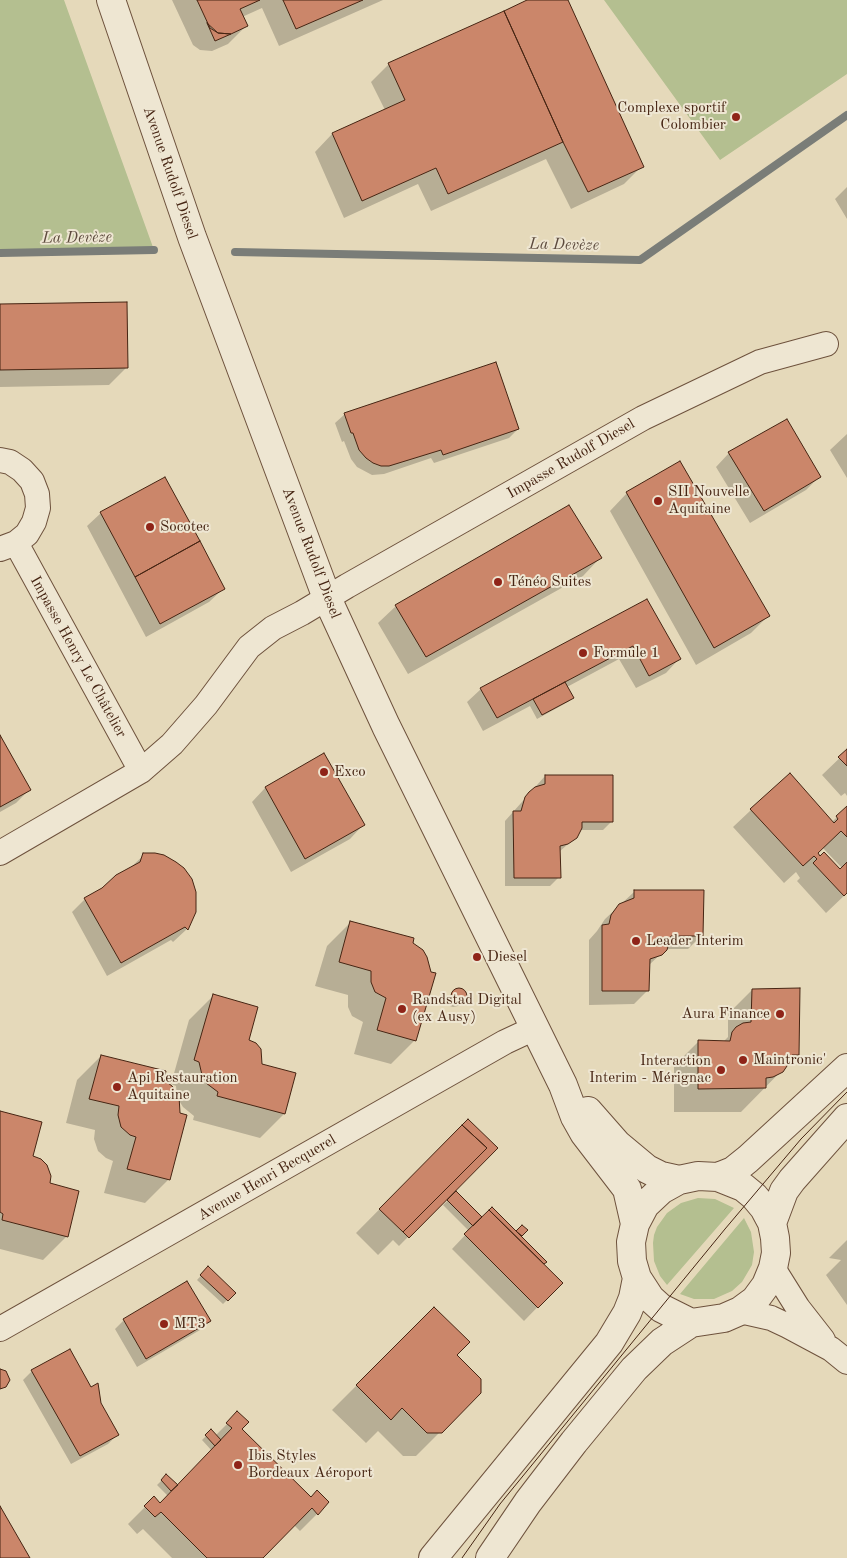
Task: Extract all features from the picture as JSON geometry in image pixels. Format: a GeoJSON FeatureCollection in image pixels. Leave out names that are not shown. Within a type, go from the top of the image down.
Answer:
{"type":"FeatureCollection","features":[{"type":"Feature","properties":{"kind":"street","name":"Avenue Rudolf Diesel"},"geometry":{"type":"LineString","coordinates":[[111,0],[192,237],[327,598],[386,726],[535,1028],[575,1117],[584,1133],[627,1189],[635,1224]]}},
{"type":"Feature","properties":{"kind":"street","name":"Impasse Rudolf Diesel"},"geometry":{"type":"LineString","coordinates":[[0,853],[141,771],[172,744],[206,704],[249,647],[273,628],[643,418],[760,362],[826,344]]}},
{"type":"Feature","properties":{"kind":"street"},"geometry":{"type":"LineString","coordinates":[[0,460],[10,462],[22,470],[32,481],[37,494],[38,508],[34,522],[27,534],[8,546]]}},
{"type":"Feature","properties":{"kind":"street","name":"Impasse Henry Le Châtelier"},"geometry":{"type":"LineString","coordinates":[[8,546],[141,771]]}},
{"type":"Feature","properties":{"kind":"street","name":"Avenue Henri Becquerel"},"geometry":{"type":"LineString","coordinates":[[0,1329],[505,1042],[535,1028]]}},
{"type":"Feature","properties":{"kind":"street"},"geometry":{"type":"LineString","coordinates":[[718,1178],[748,1159],[847,1068]]}},
{"type":"Feature","properties":{"kind":"street","name":"Avenue Rudolf Diesel"},"geometry":{"type":"LineString","coordinates":[[562,1085],[618,1144],[637,1161],[661,1176],[679,1180]]}},
{"type":"Feature","properties":{"kind":"street"},"geometry":{"type":"LineString","coordinates":[[772,1222],[784,1191],[847,1118]]}},
{"type":"Feature","properties":{"kind":"street"},"geometry":{"type":"LineString","coordinates":[[490,1558],[528,1502],[562,1457],[634,1369],[662,1342],[691,1323],[724,1318],[740,1311],[755,1300],[766,1285],[773,1268],[776,1253],[776,1238],[772,1222],[754,1196],[743,1188],[718,1178],[698,1176],[679,1180],[661,1190],[646,1205],[635,1224],[631,1242],[632,1261],[637,1278],[650,1298],[661,1308],[691,1323]]}},
{"type":"Feature","properties":{"kind":"street"},"geometry":{"type":"LineString","coordinates":[[773,1268],[806,1320],[839,1355]]}},
{"type":"Feature","properties":{"kind":"street"},"geometry":{"type":"LineString","coordinates":[[433,1558],[609,1343],[628,1313],[637,1278]]}},
{"type":"Feature","properties":{"kind":"street"},"geometry":{"type":"LineString","coordinates":[[740,1311],[771,1318],[839,1355]]}},
{"type":"Feature","properties":{"kind":"green space"},"geometry":{"type":"Polygon","coordinates":[[[0,0],[64,0],[154,250],[0,253],[0,0]]]}},
{"type":"Feature","properties":{"kind":"green space","name":"Complexe sportif Colombier"},"geometry":{"type":"Polygon","coordinates":[[[604,0],[847,0],[847,74],[720,160],[604,0]]]}},
{"type":"Feature","properties":{"kind":"green space"},"geometry":{"type":"Polygon","coordinates":[[[698,1198],[715,1199],[734,1208],[667,1285],[660,1276],[654,1261],[654,1235],[667,1213],[681,1203],[698,1198]]]}},
{"type":"Feature","properties":{"kind":"green space"},"geometry":{"type":"Polygon","coordinates":[[[744,1218],[751,1232],[754,1252],[752,1265],[742,1282],[732,1291],[714,1299],[694,1299],[680,1294],[744,1218]]]}},
{"type":"Feature","properties":{"kind":"building"},"geometry":{"type":"Polygon","coordinates":[[[197,0],[260,0],[240,9],[248,26],[231,34],[218,33],[210,28],[197,0]]]}},
{"type":"Feature","properties":{"kind":"building"},"geometry":{"type":"Polygon","coordinates":[[[283,0],[363,0],[296,29],[283,0]]]}},
{"type":"Feature","properties":{"kind":"building"},"geometry":{"type":"Polygon","coordinates":[[[527,0],[568,0],[644,167],[588,192],[563,142],[504,11],[527,0]]]}},
{"type":"Feature","properties":{"kind":"building"},"geometry":{"type":"Polygon","coordinates":[[[504,11],[563,142],[448,194],[436,168],[362,201],[332,133],[405,100],[388,63],[504,11]]]}},
{"type":"Feature","properties":{"kind":"building"},"geometry":{"type":"Polygon","coordinates":[[[207,23],[218,33],[231,34],[215,41],[207,23]]]}},
{"type":"Feature","properties":{"kind":"building"},"geometry":{"type":"Polygon","coordinates":[[[127,302],[128,368],[0,370],[0,304],[127,302]]]}},
{"type":"Feature","properties":{"kind":"building"},"geometry":{"type":"Polygon","coordinates":[[[496,362],[519,429],[443,455],[441,450],[389,466],[373,463],[359,450],[344,413],[496,362]]]}},
{"type":"Feature","properties":{"kind":"building"},"geometry":{"type":"Polygon","coordinates":[[[787,419],[821,477],[764,511],[728,452],[787,419]]]}},
{"type":"Feature","properties":{"kind":"building"},"geometry":{"type":"Polygon","coordinates":[[[680,461],[770,616],[714,648],[626,492],[680,461]]]}},
{"type":"Feature","properties":{"kind":"building","name":"Socotec"},"geometry":{"type":"Polygon","coordinates":[[[165,477],[200,541],[135,577],[100,512],[165,477]]]}},
{"type":"Feature","properties":{"kind":"building","name":"Ténéo Suites"},"geometry":{"type":"Polygon","coordinates":[[[569,505],[602,558],[426,657],[395,605],[569,505]]]}},
{"type":"Feature","properties":{"kind":"building"},"geometry":{"type":"Polygon","coordinates":[[[200,541],[225,589],[160,624],[135,577],[200,541]]]}},
{"type":"Feature","properties":{"kind":"building","name":"Formule 1"},"geometry":{"type":"Polygon","coordinates":[[[647,599],[681,659],[649,676],[633,646],[497,718],[480,688],[647,599]]]}},
{"type":"Feature","properties":{"kind":"building"},"geometry":{"type":"Polygon","coordinates":[[[565,682],[574,698],[542,715],[533,699],[565,682]]]}},
{"type":"Feature","properties":{"kind":"building"},"geometry":{"type":"Polygon","coordinates":[[[0,735],[31,790],[0,807],[0,735]]]}},
{"type":"Feature","properties":{"kind":"building"},"geometry":{"type":"Polygon","coordinates":[[[847,749],[847,766],[838,757],[847,749]]]}},
{"type":"Feature","properties":{"kind":"building"},"geometry":{"type":"Polygon","coordinates":[[[324,753],[365,825],[305,859],[265,787],[324,753]]]}},
{"type":"Feature","properties":{"kind":"building"},"geometry":{"type":"Polygon","coordinates":[[[790,773],[834,823],[838,819],[836,816],[847,806],[847,837],[841,831],[818,853],[820,856],[824,852],[840,869],[847,862],[847,893],[844,896],[813,863],[817,859],[814,856],[803,866],[750,809],[790,773]]]}},
{"type":"Feature","properties":{"kind":"building"},"geometry":{"type":"Polygon","coordinates":[[[545,775],[613,775],[613,822],[582,822],[582,828],[577,838],[568,844],[560,846],[561,878],[514,878],[513,811],[521,811],[525,797],[529,792],[535,787],[545,784],[545,775]]]}},
{"type":"Feature","properties":{"kind":"building"},"geometry":{"type":"Polygon","coordinates":[[[143,853],[164,855],[184,868],[192,879],[196,892],[196,912],[188,930],[185,927],[121,963],[84,898],[102,888],[116,875],[140,862],[143,853]]]}},
{"type":"Feature","properties":{"kind":"building","name":"Leader Interim"},"geometry":{"type":"Polygon","coordinates":[[[634,890],[704,890],[703,936],[671,936],[667,950],[662,955],[650,959],[649,991],[602,991],[602,925],[609,924],[611,915],[619,904],[634,898],[634,890]]]}},
{"type":"Feature","properties":{"kind":"building"},"geometry":{"type":"Polygon","coordinates":[[[350,921],[414,938],[413,943],[423,950],[427,957],[431,972],[436,973],[416,1041],[377,1030],[386,998],[375,992],[371,982],[371,971],[339,962],[350,921]]]}},
{"type":"Feature","properties":{"kind":"building"},"geometry":{"type":"Polygon","coordinates":[[[459,988],[465,990],[467,996],[465,1002],[459,1004],[453,1002],[451,996],[453,990],[459,988]]]}},
{"type":"Feature","properties":{"kind":"building"},"geometry":{"type":"Polygon","coordinates":[[[800,988],[799,1055],[792,1055],[783,1072],[766,1078],[766,1088],[698,1089],[698,1040],[730,1041],[732,1032],[736,1027],[743,1023],[751,1022],[752,989],[800,988]]]}},
{"type":"Feature","properties":{"kind":"building"},"geometry":{"type":"Polygon","coordinates":[[[213,994],[258,1007],[249,1040],[256,1043],[261,1049],[262,1064],[296,1073],[285,1114],[217,1096],[218,1092],[206,1083],[199,1062],[194,1060],[213,994]]]}},
{"type":"Feature","properties":{"kind":"building"},"geometry":{"type":"Polygon","coordinates":[[[101,1055],[166,1071],[164,1080],[172,1086],[179,1096],[180,1113],[187,1115],[170,1180],[127,1169],[136,1137],[130,1135],[121,1127],[118,1115],[119,1106],[89,1099],[101,1055]]]}},
{"type":"Feature","properties":{"kind":"building"},"geometry":{"type":"Polygon","coordinates":[[[0,1111],[42,1122],[33,1156],[41,1159],[47,1165],[51,1176],[50,1183],[79,1191],[68,1237],[2,1220],[3,1214],[0,1212],[0,1111]]]}},
{"type":"Feature","properties":{"kind":"building"},"geometry":{"type":"Polygon","coordinates":[[[468,1119],[498,1148],[409,1238],[403,1232],[487,1148],[462,1125],[468,1119]]]}},
{"type":"Feature","properties":{"kind":"building"},"geometry":{"type":"Polygon","coordinates":[[[462,1125],[487,1148],[403,1232],[379,1209],[462,1125]]]}},
{"type":"Feature","properties":{"kind":"building"},"geometry":{"type":"Polygon","coordinates":[[[456,1191],[482,1217],[473,1226],[447,1200],[456,1191]]]}},
{"type":"Feature","properties":{"kind":"building"},"geometry":{"type":"Polygon","coordinates":[[[492,1207],[547,1262],[544,1264],[489,1210],[492,1207]]]}},
{"type":"Feature","properties":{"kind":"building"},"geometry":{"type":"Polygon","coordinates":[[[489,1210],[563,1283],[538,1308],[464,1234],[489,1210]]]}},
{"type":"Feature","properties":{"kind":"building"},"geometry":{"type":"Polygon","coordinates":[[[522,1225],[528,1230],[522,1236],[516,1231],[522,1225]]]}},
{"type":"Feature","properties":{"kind":"building"},"geometry":{"type":"Polygon","coordinates":[[[208,1266],[236,1293],[228,1301],[200,1275],[208,1266]]]}},
{"type":"Feature","properties":{"kind":"building"},"geometry":{"type":"Polygon","coordinates":[[[187,1281],[211,1321],[146,1359],[123,1319],[187,1281]]]}},
{"type":"Feature","properties":{"kind":"building"},"geometry":{"type":"Polygon","coordinates":[[[434,1307],[470,1342],[457,1355],[481,1379],[481,1393],[442,1433],[427,1433],[402,1408],[391,1420],[356,1385],[434,1307]]]}},
{"type":"Feature","properties":{"kind":"building"},"geometry":{"type":"Polygon","coordinates":[[[70,1349],[91,1387],[98,1383],[101,1403],[119,1435],[80,1456],[31,1370],[70,1349]]]}},
{"type":"Feature","properties":{"kind":"building"},"geometry":{"type":"Polygon","coordinates":[[[0,1369],[6,1371],[10,1380],[6,1387],[0,1389],[0,1369]]]}},
{"type":"Feature","properties":{"kind":"building","name":"Ibis Styles Bordeaux Aéroport"},"geometry":{"type":"Polygon","coordinates":[[[237,1411],[249,1422],[242,1429],[311,1497],[317,1490],[329,1502],[318,1515],[312,1508],[263,1558],[207,1558],[161,1512],[155,1517],[144,1506],[154,1496],[160,1503],[232,1428],[226,1423],[237,1411]]]}},
{"type":"Feature","properties":{"kind":"building"},"geometry":{"type":"Polygon","coordinates":[[[211,1429],[221,1440],[215,1446],[205,1435],[211,1429]]]}},
{"type":"Feature","properties":{"kind":"building"},"geometry":{"type":"Polygon","coordinates":[[[166,1474],[178,1485],[171,1491],[161,1480],[166,1474]]]}},
{"type":"Feature","properties":{"kind":"building"},"geometry":{"type":"Polygon","coordinates":[[[0,1506],[30,1558],[0,1558],[0,1506]]]}},
{"type":"Feature","properties":{"kind":"waterway","name":"La Devèze"},"geometry":{"type":"LineString","coordinates":[[235,252],[640,260],[847,115]]}},
{"type":"Feature","properties":{"kind":"waterway","name":"La Devèze"},"geometry":{"type":"LineString","coordinates":[[0,253],[154,250]]}},
{"type":"Feature","properties":{"kind":"tram line"},"geometry":{"type":"LineString","coordinates":[[462,1558],[500,1504],[725,1229],[801,1139],[847,1092]]}},
{"type":"Feature","properties":{"kind":"place","name":"Complexe sportif Colombier"},"geometry":{"type":"Point","coordinates":[736,117]}},
{"type":"Feature","properties":{"kind":"place","name":"SII Nouvelle Aquitaine"},"geometry":{"type":"Point","coordinates":[658,501]}},
{"type":"Feature","properties":{"kind":"place","name":"Socotec"},"geometry":{"type":"Point","coordinates":[150,527]}},
{"type":"Feature","properties":{"kind":"place","name":"Ténéo Suites"},"geometry":{"type":"Point","coordinates":[498,582]}},
{"type":"Feature","properties":{"kind":"place","name":"Formule 1"},"geometry":{"type":"Point","coordinates":[583,653]}},
{"type":"Feature","properties":{"kind":"place","name":"Exco"},"geometry":{"type":"Point","coordinates":[324,772]}},
{"type":"Feature","properties":{"kind":"place","name":"Leader Interim"},"geometry":{"type":"Point","coordinates":[636,941]}},
{"type":"Feature","properties":{"kind":"place","name":"Diesel"},"geometry":{"type":"Point","coordinates":[477,957]}},
{"type":"Feature","properties":{"kind":"place","name":"Randstad Digital (ex Ausy)"},"geometry":{"type":"Point","coordinates":[402,1009]}},
{"type":"Feature","properties":{"kind":"place","name":"Aura Finance"},"geometry":{"type":"Point","coordinates":[780,1014]}},
{"type":"Feature","properties":{"kind":"place","name":"Maintronic'"},"geometry":{"type":"Point","coordinates":[743,1060]}},
{"type":"Feature","properties":{"kind":"place","name":"Interaction Interim - Mérignac"},"geometry":{"type":"Point","coordinates":[721,1070]}},
{"type":"Feature","properties":{"kind":"place","name":"Api Restauration Aquitaine"},"geometry":{"type":"Point","coordinates":[117,1087]}},
{"type":"Feature","properties":{"kind":"place","name":"MT3"},"geometry":{"type":"Point","coordinates":[164,1324]}},
{"type":"Feature","properties":{"kind":"place","name":"Ibis Styles Bordeaux Aéroport"},"geometry":{"type":"Point","coordinates":[238,1465]}}]}
